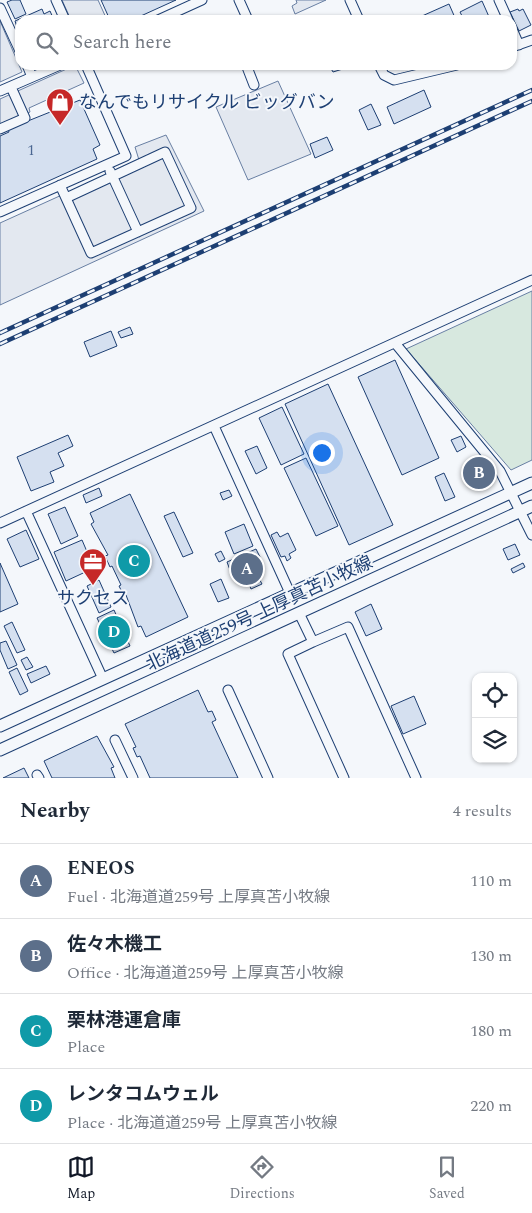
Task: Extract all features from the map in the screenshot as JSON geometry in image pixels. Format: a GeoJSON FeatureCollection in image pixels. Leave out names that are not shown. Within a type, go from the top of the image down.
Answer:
{"type":"FeatureCollection","features":[{"type":"Feature","properties":{"kind":"main road","name":"北海道道259号 上厚真苫小牧線"},"geometry":{"type":"LineString","coordinates":[[0,726],[532,483]]}},
{"type":"Feature","properties":{"kind":"main road","name":"北海道道259号 上厚真苫小牧線"},"geometry":{"type":"LineString","coordinates":[[0,750],[527,509]]}},
{"type":"Feature","properties":{"kind":"street"},"geometry":{"type":"LineString","coordinates":[[56,0],[63,15]]}},
{"type":"Feature","properties":{"kind":"street"},"geometry":{"type":"LineString","coordinates":[[169,15],[202,0]]}},
{"type":"Feature","properties":{"kind":"street"},"geometry":{"type":"LineString","coordinates":[[238,0],[246,15]]}},
{"type":"Feature","properties":{"kind":"street"},"geometry":{"type":"LineString","coordinates":[[350,0],[357,15]]}},
{"type":"Feature","properties":{"kind":"street"},"geometry":{"type":"LineString","coordinates":[[499,0],[506,15]]}},
{"type":"Feature","properties":{"kind":"street"},"geometry":{"type":"LineString","coordinates":[[0,8],[15,40]]}},
{"type":"Feature","properties":{"kind":"street"},"geometry":{"type":"LineString","coordinates":[[517,45],[532,40]]}},
{"type":"Feature","properties":{"kind":"street"},"geometry":{"type":"LineString","coordinates":[[29,70],[32,77]]}},
{"type":"Feature","properties":{"kind":"street"},"geometry":{"type":"LineString","coordinates":[[0,91],[48,70]]}},
{"type":"Feature","properties":{"kind":"street"},"geometry":{"type":"LineString","coordinates":[[0,212],[126,156],[88,70]]}},
{"type":"Feature","properties":{"kind":"street"},"geometry":{"type":"LineString","coordinates":[[248,70],[254,85]]}},
{"type":"Feature","properties":{"kind":"street"},"geometry":{"type":"LineString","coordinates":[[382,70],[384,75],[394,80],[436,70]]}},
{"type":"Feature","properties":{"kind":"street"},"geometry":{"type":"LineString","coordinates":[[0,129],[25,118],[10,87]]}},
{"type":"Feature","properties":{"kind":"street"},"geometry":{"type":"LineString","coordinates":[[60,185],[66,198],[92,253],[191,208],[165,152],[66,198]]}},
{"type":"Feature","properties":{"kind":"street"},"geometry":{"type":"LineString","coordinates":[[107,164],[138,232]]}},
{"type":"Feature","properties":{"kind":"street"},"geometry":{"type":"LineString","coordinates":[[0,523],[532,280]]}},
{"type":"Feature","properties":{"kind":"street"},"geometry":{"type":"LineString","coordinates":[[395,343],[500,471],[512,492],[527,509],[532,535]]}},
{"type":"Feature","properties":{"kind":"street"},"geometry":{"type":"LineString","coordinates":[[214,426],[290,593]]}},
{"type":"Feature","properties":{"kind":"street"},"geometry":{"type":"LineString","coordinates":[[26,511],[103,679]]}},
{"type":"Feature","properties":{"kind":"street"},"geometry":{"type":"LineString","coordinates":[[300,613],[313,642]]}},
{"type":"Feature","properties":{"kind":"street"},"geometry":{"type":"LineString","coordinates":[[344,778],[288,654],[348,627],[416,778]]}},
{"type":"Feature","properties":{"kind":"street"},"geometry":{"type":"LineString","coordinates":[[228,690],[268,778]]}},
{"type":"Feature","properties":{"kind":"street"},"geometry":{"type":"LineString","coordinates":[[115,740],[133,778]]}},
{"type":"Feature","properties":{"kind":"shaded area"},"geometry":{"type":"Polygon","coordinates":[[[62,0],[98,0],[105,15],[69,15],[62,0]]]}},
{"type":"Feature","properties":{"kind":"shaded area"},"geometry":{"type":"Polygon","coordinates":[[[296,0],[326,0],[295,14],[292,6],[297,3],[296,0]]]}},
{"type":"Feature","properties":{"kind":"shaded area"},"geometry":{"type":"Polygon","coordinates":[[[0,21],[15,56],[15,70],[21,70],[22,72],[0,82],[0,21]]]}},
{"type":"Feature","properties":{"kind":"shaded area"},"geometry":{"type":"Polygon","coordinates":[[[64,70],[78,70],[84,83],[29,108],[30,112],[0,126],[0,99],[64,70]]]}},
{"type":"Feature","properties":{"kind":"shaded area"},"geometry":{"type":"Polygon","coordinates":[[[278,81],[311,154],[248,180],[216,107],[278,81]]]}},
{"type":"Feature","properties":{"kind":"shaded area"},"geometry":{"type":"Polygon","coordinates":[[[166,135],[204,211],[0,305],[0,223],[139,160],[135,147],[166,135]]]}},
{"type":"Feature","properties":{"kind":"shaded area"},"geometry":{"type":"Polygon","coordinates":[[[532,291],[532,460],[511,470],[406,349],[532,291]]]}},
{"type":"Feature","properties":{"kind":"building"},"geometry":{"type":"Polygon","coordinates":[[[20,0],[26,14],[15,15],[15,19],[7,2],[20,0]]]}},
{"type":"Feature","properties":{"kind":"building"},"geometry":{"type":"Polygon","coordinates":[[[101,0],[176,0],[143,15],[108,15],[101,0]]]}},
{"type":"Feature","properties":{"kind":"building"},"geometry":{"type":"Polygon","coordinates":[[[482,1],[488,15],[462,15],[460,12],[482,1]]]}},
{"type":"Feature","properties":{"kind":"building"},"geometry":{"type":"Polygon","coordinates":[[[449,4],[454,15],[424,15],[449,4]]]}},
{"type":"Feature","properties":{"kind":"building"},"geometry":{"type":"Polygon","coordinates":[[[42,9],[44,14],[50,11],[52,15],[28,15],[42,9]]]}},
{"type":"Feature","properties":{"kind":"building"},"geometry":{"type":"Polygon","coordinates":[[[523,9],[531,25],[519,31],[517,15],[511,15],[510,12],[523,9]]]}},
{"type":"Feature","properties":{"kind":"building"},"geometry":{"type":"Polygon","coordinates":[[[424,90],[431,107],[394,124],[387,107],[424,90]]]}},
{"type":"Feature","properties":{"kind":"building"},"geometry":{"type":"Polygon","coordinates":[[[80,100],[100,145],[93,149],[97,159],[0,203],[0,136],[9,132],[8,129],[80,100]]]}},
{"type":"Feature","properties":{"kind":"building"},"geometry":{"type":"Polygon","coordinates":[[[371,104],[381,125],[368,130],[359,110],[371,104]]]}},
{"type":"Feature","properties":{"kind":"building"},"geometry":{"type":"Polygon","coordinates":[[[327,137],[333,150],[315,158],[310,144],[327,137]]]}},
{"type":"Feature","properties":{"kind":"building"},"geometry":{"type":"Polygon","coordinates":[[[130,327],[133,334],[121,338],[118,332],[130,327]]]}},
{"type":"Feature","properties":{"kind":"building"},"geometry":{"type":"Polygon","coordinates":[[[111,331],[117,346],[90,357],[84,342],[111,331]]]}},
{"type":"Feature","properties":{"kind":"building"},"geometry":{"type":"Polygon","coordinates":[[[395,360],[439,458],[402,475],[358,377],[395,360]]]}},
{"type":"Feature","properties":{"kind":"building"},"geometry":{"type":"Polygon","coordinates":[[[328,384],[393,525],[349,545],[285,404],[328,384]]]}},
{"type":"Feature","properties":{"kind":"building"},"geometry":{"type":"Polygon","coordinates":[[[282,407],[304,454],[281,465],[259,418],[282,407]]]}},
{"type":"Feature","properties":{"kind":"building"},"geometry":{"type":"Polygon","coordinates":[[[68,435],[73,446],[58,453],[64,466],[50,472],[54,482],[31,491],[17,457],[68,435]]]}},
{"type":"Feature","properties":{"kind":"building"},"geometry":{"type":"Polygon","coordinates":[[[461,436],[466,447],[457,452],[451,440],[461,436]]]}},
{"type":"Feature","properties":{"kind":"building"},"geometry":{"type":"Polygon","coordinates":[[[257,446],[267,468],[256,474],[245,451],[257,446]]]}},
{"type":"Feature","properties":{"kind":"building"},"geometry":{"type":"Polygon","coordinates":[[[306,458],[338,526],[316,536],[284,468],[306,458]]]}},
{"type":"Feature","properties":{"kind":"building"},"geometry":{"type":"Polygon","coordinates":[[[477,464],[480,469],[485,467],[490,477],[475,484],[467,468],[477,464]]]}},
{"type":"Feature","properties":{"kind":"building"},"geometry":{"type":"Polygon","coordinates":[[[444,473],[455,497],[445,501],[435,477],[444,473]]]}},
{"type":"Feature","properties":{"kind":"building"},"geometry":{"type":"Polygon","coordinates":[[[99,488],[102,496],[86,503],[83,495],[99,488]]]}},
{"type":"Feature","properties":{"kind":"building"},"geometry":{"type":"Polygon","coordinates":[[[229,490],[232,496],[223,500],[220,493],[229,490]]]}},
{"type":"Feature","properties":{"kind":"building"},"geometry":{"type":"Polygon","coordinates":[[[130,494],[188,617],[146,637],[141,626],[138,627],[126,595],[124,596],[112,566],[110,567],[105,556],[108,555],[91,524],[94,522],[90,513],[130,494]]]}},
{"type":"Feature","properties":{"kind":"building"},"geometry":{"type":"Polygon","coordinates":[[[65,507],[78,536],[61,544],[48,514],[65,507]]]}},
{"type":"Feature","properties":{"kind":"building"},"geometry":{"type":"Polygon","coordinates":[[[174,512],[193,553],[183,557],[164,516],[174,512]]]}},
{"type":"Feature","properties":{"kind":"building"},"geometry":{"type":"Polygon","coordinates":[[[244,524],[253,546],[234,554],[225,532],[244,524]]]}},
{"type":"Feature","properties":{"kind":"building"},"geometry":{"type":"Polygon","coordinates":[[[26,530],[39,559],[20,567],[7,539],[26,530]]]}},
{"type":"Feature","properties":{"kind":"building"},"geometry":{"type":"Polygon","coordinates":[[[277,532],[280,537],[288,533],[296,550],[289,554],[291,558],[287,561],[285,556],[281,557],[271,535],[277,532]]]}},
{"type":"Feature","properties":{"kind":"building"},"geometry":{"type":"Polygon","coordinates":[[[82,540],[94,568],[66,581],[54,552],[82,540]]]}},
{"type":"Feature","properties":{"kind":"building"},"geometry":{"type":"Polygon","coordinates":[[[515,544],[520,555],[508,560],[503,549],[515,544]]]}},
{"type":"Feature","properties":{"kind":"building"},"geometry":{"type":"Polygon","coordinates":[[[256,549],[260,557],[230,570],[227,562],[256,549]]]}},
{"type":"Feature","properties":{"kind":"building"},"geometry":{"type":"Polygon","coordinates":[[[221,551],[225,559],[219,562],[215,554],[221,551]]]}},
{"type":"Feature","properties":{"kind":"building"},"geometry":{"type":"Polygon","coordinates":[[[250,562],[262,584],[251,589],[243,569],[245,568],[243,565],[250,562]]]}},
{"type":"Feature","properties":{"kind":"building"},"geometry":{"type":"Polygon","coordinates":[[[0,563],[18,604],[0,612],[0,563]]]}},
{"type":"Feature","properties":{"kind":"building"},"geometry":{"type":"Polygon","coordinates":[[[523,563],[525,567],[513,573],[511,569],[523,563]]]}},
{"type":"Feature","properties":{"kind":"building"},"geometry":{"type":"Polygon","coordinates":[[[221,579],[229,598],[218,602],[210,584],[221,579]]]}},
{"type":"Feature","properties":{"kind":"building"},"geometry":{"type":"Polygon","coordinates":[[[99,580],[111,607],[99,613],[87,586],[99,580]]]}},
{"type":"Feature","properties":{"kind":"building"},"geometry":{"type":"Polygon","coordinates":[[[371,604],[382,629],[366,636],[355,612],[371,604]]]}},
{"type":"Feature","properties":{"kind":"building"},"geometry":{"type":"Polygon","coordinates":[[[114,610],[130,646],[114,653],[97,618],[114,610]]]}},
{"type":"Feature","properties":{"kind":"building"},"geometry":{"type":"Polygon","coordinates":[[[12,622],[25,650],[17,653],[4,626],[12,622]]]}},
{"type":"Feature","properties":{"kind":"building"},"geometry":{"type":"Polygon","coordinates":[[[6,641],[17,665],[8,669],[0,650],[0,643],[6,641]]]}},
{"type":"Feature","properties":{"kind":"building"},"geometry":{"type":"Polygon","coordinates":[[[27,657],[33,667],[26,670],[21,660],[27,657]]]}},
{"type":"Feature","properties":{"kind":"building"},"geometry":{"type":"Polygon","coordinates":[[[46,666],[50,674],[31,683],[27,674],[46,666]]]}},
{"type":"Feature","properties":{"kind":"building"},"geometry":{"type":"Polygon","coordinates":[[[17,668],[28,691],[20,695],[9,672],[17,668]]]}},
{"type":"Feature","properties":{"kind":"building"},"geometry":{"type":"Polygon","coordinates":[[[198,690],[208,712],[212,711],[216,720],[212,722],[238,778],[150,778],[140,756],[137,757],[133,748],[136,747],[125,724],[198,690]]]}},
{"type":"Feature","properties":{"kind":"building"},"geometry":{"type":"Polygon","coordinates":[[[414,696],[426,724],[403,734],[391,706],[414,696]]]}},
{"type":"Feature","properties":{"kind":"building"},"geometry":{"type":"Polygon","coordinates":[[[97,736],[114,767],[111,768],[115,778],[52,778],[44,761],[97,736]]]}},
{"type":"Feature","properties":{"kind":"building"},"geometry":{"type":"Polygon","coordinates":[[[24,768],[29,778],[3,778],[24,768]]]}},
{"type":"Feature","properties":{"kind":"railway"},"geometry":{"type":"LineString","coordinates":[[0,333],[532,90]]}},
{"type":"Feature","properties":{"kind":"railway"},"geometry":{"type":"LineString","coordinates":[[0,344],[532,101]]}},
{"type":"Feature","properties":{"kind":"place","name":"なんでもリサイクル ビッグバン"},"geometry":{"type":"Point","coordinates":[60,126]}},
{"type":"Feature","properties":{"kind":"place","name":"佐々木機工"},"geometry":{"type":"Point","coordinates":[479,473]}},
{"type":"Feature","properties":{"kind":"place","name":"栗林港運倉庫"},"geometry":{"type":"Point","coordinates":[134,561]}},
{"type":"Feature","properties":{"kind":"place","name":"ENEOS"},"geometry":{"type":"Point","coordinates":[247,569]}},
{"type":"Feature","properties":{"kind":"place","name":"サクセス"},"geometry":{"type":"Point","coordinates":[93,586]}},
{"type":"Feature","properties":{"kind":"place","name":"レンタコムウェル"},"geometry":{"type":"Point","coordinates":[114,632]}}]}
